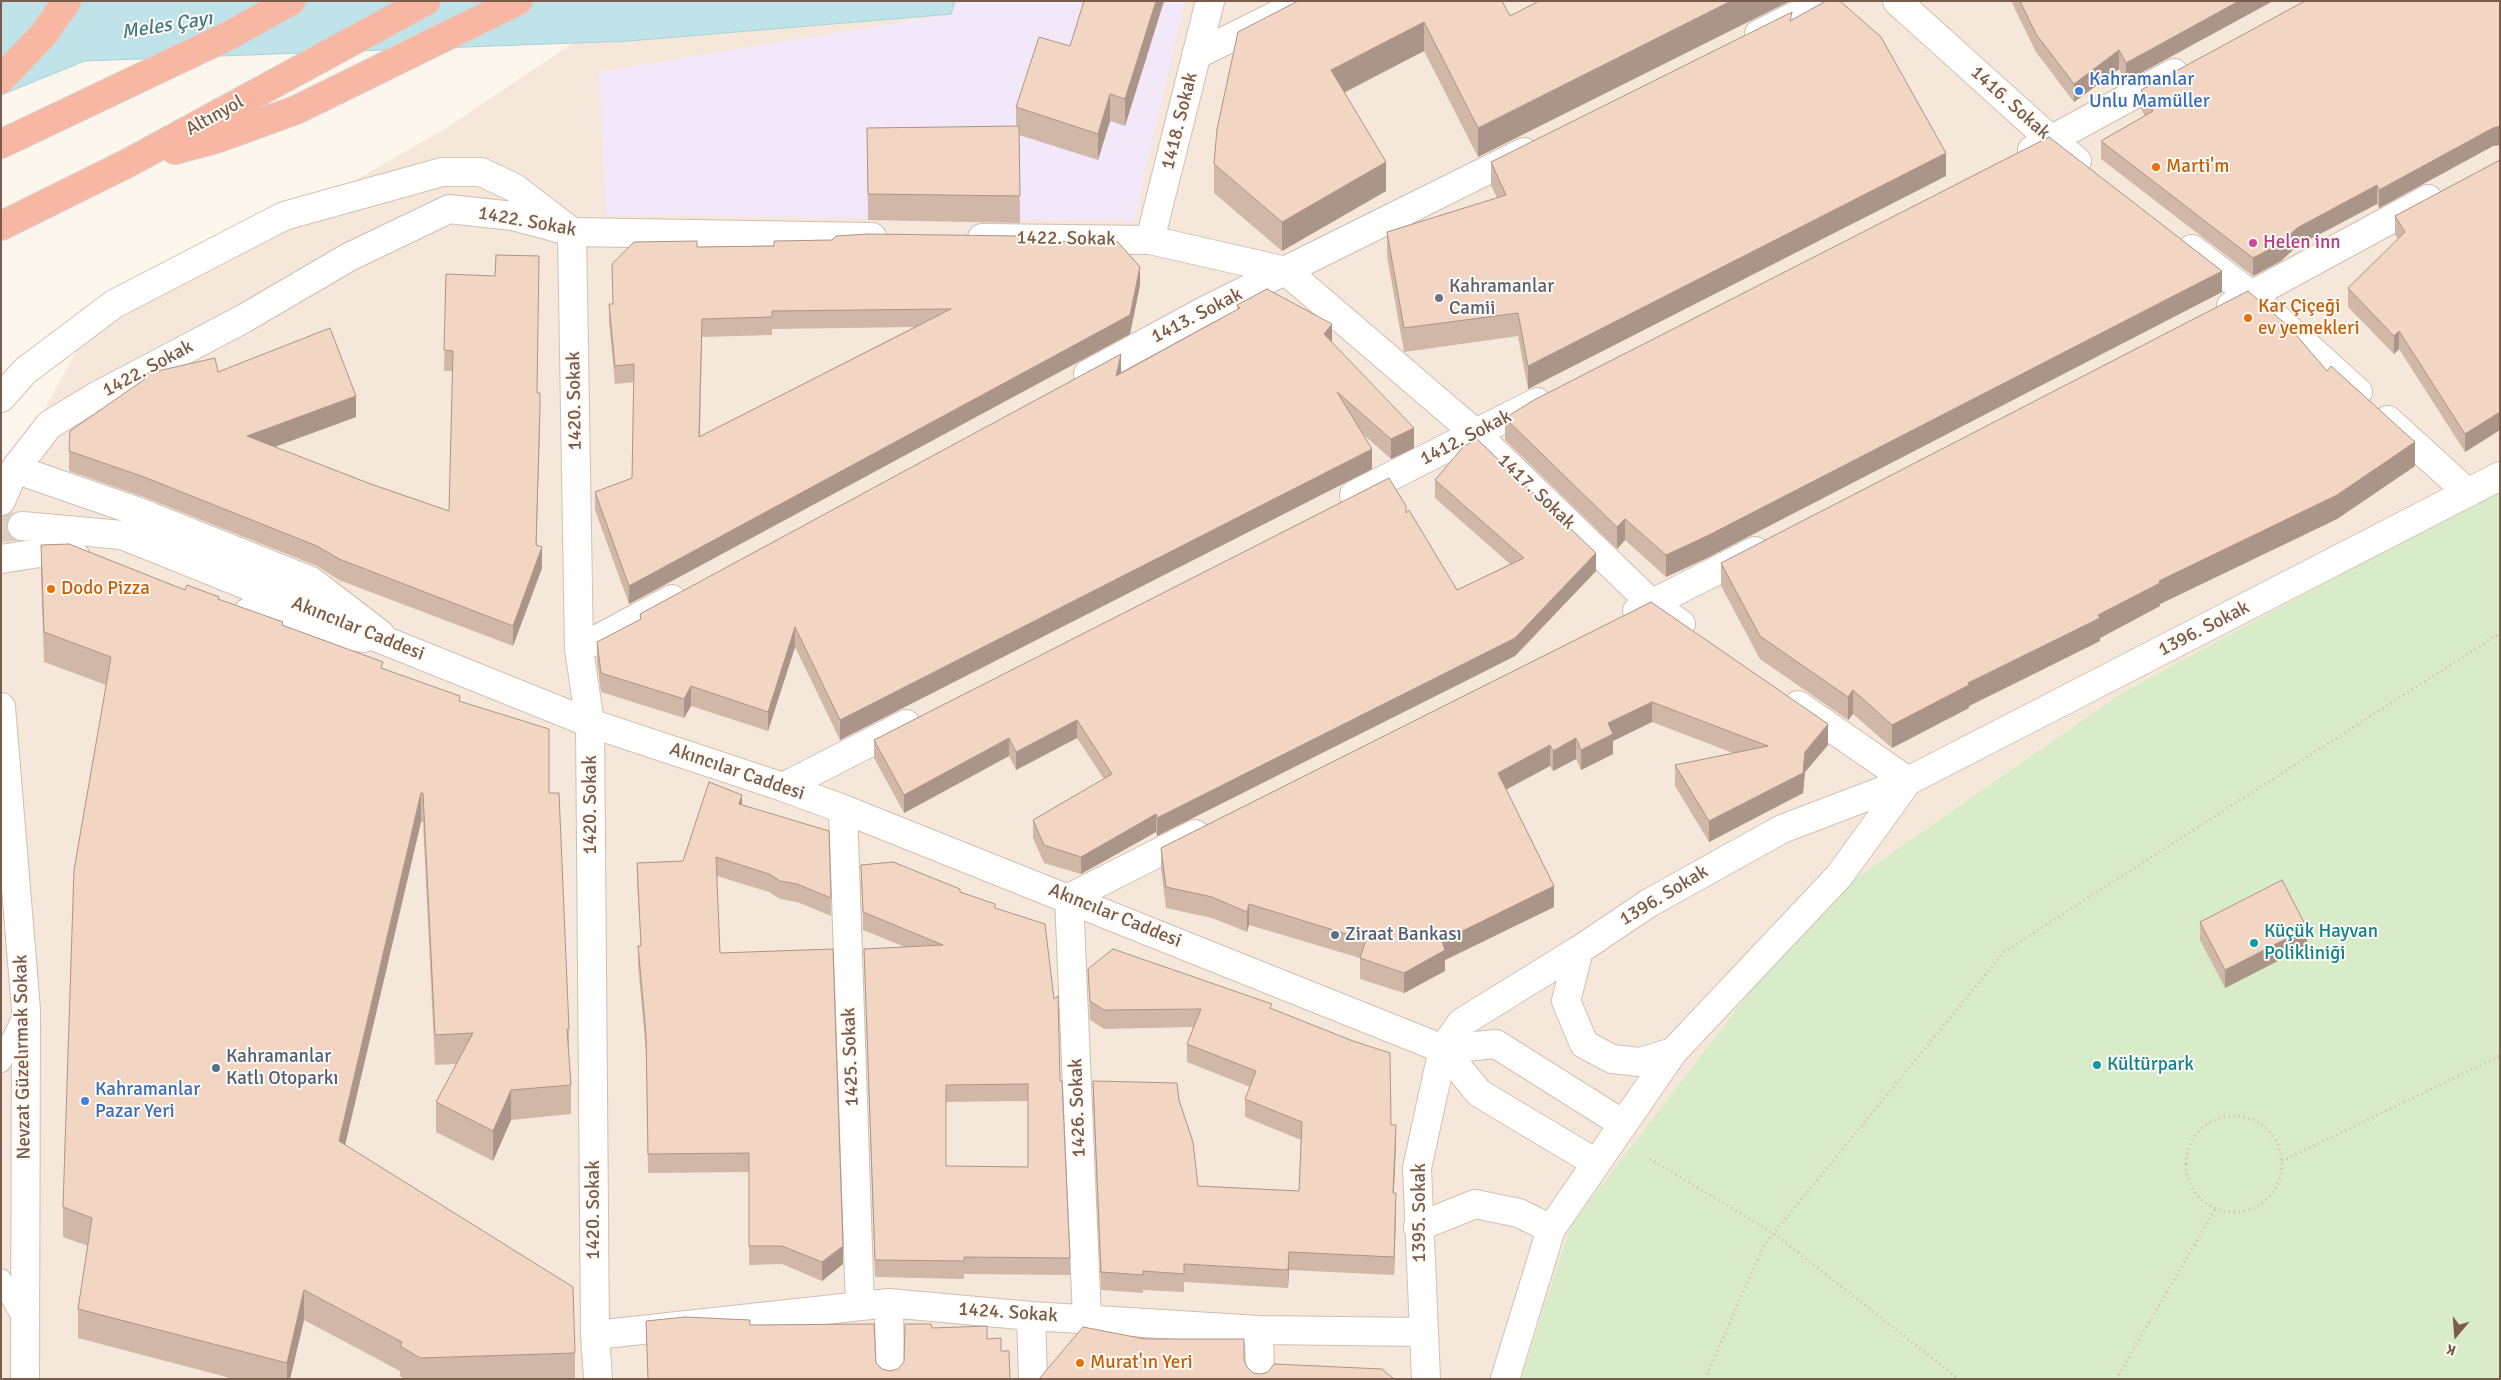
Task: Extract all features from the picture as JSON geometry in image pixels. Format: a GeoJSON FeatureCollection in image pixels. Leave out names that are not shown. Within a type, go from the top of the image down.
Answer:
{"type":"FeatureCollection","features":[{"type":"Feature","properties":{"kind":"highway"},"geometry":{"type":"LineString","coordinates":[[1,79],[43,35],[67,1]]}},
{"type":"Feature","properties":{"kind":"highway"},"geometry":{"type":"LineString","coordinates":[[1,144],[230,35],[291,1]]}},
{"type":"Feature","properties":{"kind":"highway","name":"Altınyol"},"geometry":{"type":"LineString","coordinates":[[1,226],[128,164],[426,1]]}},
{"type":"Feature","properties":{"kind":"highway"},"geometry":{"type":"LineString","coordinates":[[128,164],[216,139],[296,110],[518,1]]}},
{"type":"Feature","properties":{"kind":"street","name":"1418. Sokak"},"geometry":{"type":"LineString","coordinates":[[1150,240],[1210,1]]}},
{"type":"Feature","properties":{"kind":"street"},"geometry":{"type":"LineString","coordinates":[[1196,55],[1305,1]]}},
{"type":"Feature","properties":{"kind":"street"},"geometry":{"type":"LineString","coordinates":[[1737,45],[1825,1]]}},
{"type":"Feature","properties":{"kind":"street","name":"1416. Sokak"},"geometry":{"type":"LineString","coordinates":[[1897,1],[2050,140],[2097,176]]}},
{"type":"Feature","properties":{"kind":"street"},"geometry":{"type":"LineString","coordinates":[[2006,163],[2196,62]]}},
{"type":"Feature","properties":{"kind":"street","name":"1413. Sokak"},"geometry":{"type":"LineString","coordinates":[[1067,385],[1206,310],[1542,143]]}},
{"type":"Feature","properties":{"kind":"street"},"geometry":{"type":"LineString","coordinates":[[1,398],[25,371],[114,304],[284,216],[442,172],[481,172],[515,188],[572,232]]}},
{"type":"Feature","properties":{"kind":"street"},"geometry":{"type":"LineString","coordinates":[[2207,318],[2448,188]]}},
{"type":"Feature","properties":{"kind":"street","name":"1422. Sokak"},"geometry":{"type":"LineString","coordinates":[[1,501],[15,469],[49,425],[64,415],[243,319],[349,257],[449,209],[513,216],[572,232],[901,237]]}},
{"type":"Feature","properties":{"kind":"street","name":"1420. Sokak"},"geometry":{"type":"LineString","coordinates":[[572,232],[579,649],[590,723],[595,1335],[598,1379]]}},
{"type":"Feature","properties":{"kind":"street"},"geometry":{"type":"LineString","coordinates":[[2174,236],[2251,295],[2468,493]]}},
{"type":"Feature","properties":{"kind":"street","name":"1422. Sokak"},"geometry":{"type":"LineString","coordinates":[[961,238],[1150,240]]}},
{"type":"Feature","properties":{"kind":"street","name":"1417. Sokak"},"geometry":{"type":"LineString","coordinates":[[1150,240],[1286,271],[1475,434],[1652,604],[1700,637]]}},
{"type":"Feature","properties":{"kind":"street","name":"1412. Sokak"},"geometry":{"type":"LineString","coordinates":[[1333,506],[1564,388]]}},
{"type":"Feature","properties":{"kind":"street"},"geometry":{"type":"LineString","coordinates":[[15,469],[139,512],[311,582],[389,641]]}},
{"type":"Feature","properties":{"kind":"street","name":"1396. Sokak"},"geometry":{"type":"LineString","coordinates":[[1443,1049],[1461,1023],[1579,950],[1649,903],[1782,829],[1908,781],[2500,476]]}},
{"type":"Feature","properties":{"kind":"street","name":"Akıncılar Caddesi"},"geometry":{"type":"LineString","coordinates":[[22,526],[122,535],[590,723],[783,787],[843,809],[1443,1049]]}},
{"type":"Feature","properties":{"kind":"street"},"geometry":{"type":"LineString","coordinates":[[1617,622],[1775,540]]}},
{"type":"Feature","properties":{"kind":"street"},"geometry":{"type":"LineString","coordinates":[[1,559],[39,552],[97,560]]}},
{"type":"Feature","properties":{"kind":"street"},"geometry":{"type":"LineString","coordinates":[[579,649],[692,588]]}},
{"type":"Feature","properties":{"kind":"street"},"geometry":{"type":"LineString","coordinates":[[226,605],[291,628],[389,641]]}},
{"type":"Feature","properties":{"kind":"street"},"geometry":{"type":"LineString","coordinates":[[1780,692],[1908,781]]}},
{"type":"Feature","properties":{"kind":"street","name":"Nevzat Güzelırmak Sokak"},"geometry":{"type":"LineString","coordinates":[[1,707],[26,1010],[24,1379]]}},
{"type":"Feature","properties":{"kind":"street"},"geometry":{"type":"LineString","coordinates":[[783,787],[925,714]]}},
{"type":"Feature","properties":{"kind":"street","name":"1396. Sokak"},"geometry":{"type":"LineString","coordinates":[[1623,1124],[1673,1052],[1839,876],[1908,781]]}},
{"type":"Feature","properties":{"kind":"street","name":"1425. Sokak"},"geometry":{"type":"LineString","coordinates":[[843,809],[860,1306]]}},
{"type":"Feature","properties":{"kind":"street"},"geometry":{"type":"LineString","coordinates":[[1069,898],[1219,822]]}},
{"type":"Feature","properties":{"kind":"street","name":"1426. Sokak"},"geometry":{"type":"LineString","coordinates":[[1069,898],[1087,1318]]}},
{"type":"Feature","properties":{"kind":"street"},"geometry":{"type":"LineString","coordinates":[[1579,950],[1566,1001],[1584,1044],[1612,1059],[1640,1062],[1673,1052]]}},
{"type":"Feature","properties":{"kind":"street"},"geometry":{"type":"LineString","coordinates":[[1443,1049],[1496,1044],[1623,1124],[1551,1229],[1505,1379]]}},
{"type":"Feature","properties":{"kind":"street"},"geometry":{"type":"LineString","coordinates":[[1443,1049],[1479,1093],[1596,1163]]}},
{"type":"Feature","properties":{"kind":"street","name":"1395. Sokak"},"geometry":{"type":"LineString","coordinates":[[1426,1379],[1422,1332],[1417,1168],[1443,1049]]}},
{"type":"Feature","properties":{"kind":"street"},"geometry":{"type":"LineString","coordinates":[[1418,1227],[1475,1204],[1519,1213],[1551,1229]]}},
{"type":"Feature","properties":{"kind":"street"},"geometry":{"type":"LineString","coordinates":[[889,1303],[890,1379]]}},
{"type":"Feature","properties":{"kind":"street","name":"1424. Sokak"},"geometry":{"type":"LineString","coordinates":[[595,1335],[889,1303],[1031,1316],[1259,1330],[1422,1332]]}},
{"type":"Feature","properties":{"kind":"street"},"geometry":{"type":"LineString","coordinates":[[1031,1316],[1033,1379]]}},
{"type":"Feature","properties":{"kind":"street"},"geometry":{"type":"LineString","coordinates":[[1259,1330],[1260,1379]]}},
{"type":"Feature","properties":{"kind":"lane"},"geometry":{"type":"LineString","coordinates":[[1,1062],[26,1010]]}},
{"type":"Feature","properties":{"kind":"lane"},"geometry":{"type":"LineString","coordinates":[[1,1279],[25,1322]]}},
{"type":"Feature","properties":{"kind":"path"},"geometry":{"type":"LineString","coordinates":[[1705,1379],[1764,1245],[1773,1232],[2004,952],[2500,633]]}},
{"type":"Feature","properties":{"kind":"path"},"geometry":{"type":"LineString","coordinates":[[2282,1161],[2500,1056]]}},
{"type":"Feature","properties":{"kind":"path"},"geometry":{"type":"LineString","coordinates":[[2236,1115],[2252,1118],[2266,1127],[2276,1138],[2282,1161],[2279,1182],[2272,1195],[2260,1204],[2246,1210],[2231,1212],[2216,1208],[2202,1199],[2192,1186],[2186,1170],[2187,1153],[2194,1138],[2205,1126],[2219,1117],[2236,1115]]}},
{"type":"Feature","properties":{"kind":"path"},"geometry":{"type":"LineString","coordinates":[[1650,1159],[1773,1232],[1959,1379]]}},
{"type":"Feature","properties":{"kind":"path"},"geometry":{"type":"LineString","coordinates":[[2116,1379],[2216,1208]]}},
{"type":"Feature","properties":{"kind":"shaded area"},"geometry":{"type":"Polygon","coordinates":[[[635,1],[2500,1],[2500,1379],[2,1379],[1,487],[85,336],[448,127],[635,1]]]}},
{"type":"Feature","properties":{"kind":"shaded area"},"geometry":{"type":"Polygon","coordinates":[[[955,1],[1185,1],[1134,221],[606,215],[599,72],[951,14],[955,1]]]}},
{"type":"Feature","properties":{"kind":"green space","name":"Kültürpark"},"geometry":{"type":"Polygon","coordinates":[[[2500,489],[2500,1379],[1521,1379],[1571,1225],[1816,906],[2122,693],[2500,489]]]}},
{"type":"Feature","properties":{"kind":"water","name":"Meles Çayı"},"geometry":{"type":"Polygon","coordinates":[[[1,1],[955,1],[951,14],[629,41],[85,61],[1,95],[1,1]]]}},
{"type":"Feature","properties":{"kind":"building"},"geometry":{"type":"Polygon","coordinates":[[[1084,1],[1156,1],[1125,99],[1110,94],[1098,134],[1016,107],[1039,37],[1070,46],[1084,1]]]}},
{"type":"Feature","properties":{"kind":"building"},"geometry":{"type":"Polygon","coordinates":[[[1298,1],[1502,1],[1510,16],[1539,1],[1731,1],[1478,128],[1424,22],[1331,70],[1386,162],[1282,222],[1214,164],[1217,129],[1238,32],[1298,1]]]}},
{"type":"Feature","properties":{"kind":"building"},"geometry":{"type":"Polygon","coordinates":[[[1826,1],[1840,1],[1881,37],[1946,153],[1528,366],[1518,313],[1404,328],[1387,232],[1506,195],[1491,162],[1792,12],[1790,21],[1826,1]]]}},
{"type":"Feature","properties":{"kind":"building"},"geometry":{"type":"Polygon","coordinates":[[[2020,1],[2239,1],[2126,63],[2119,50],[2074,84],[2036,34],[2020,1]]]}},
{"type":"Feature","properties":{"kind":"building"},"geometry":{"type":"Polygon","coordinates":[[[2305,1],[2500,1],[2500,126],[2493,128],[2379,190],[2377,185],[2297,228],[2281,243],[2253,258],[2101,141],[2153,111],[2141,90],[2305,1]]]}},
{"type":"Feature","properties":{"kind":"building"},"geometry":{"type":"Polygon","coordinates":[[[1019,126],[1020,196],[868,194],[867,128],[1019,126]]]}},
{"type":"Feature","properties":{"kind":"building"},"geometry":{"type":"Polygon","coordinates":[[[2049,137],[2222,271],[1707,536],[1666,555],[1625,519],[1617,527],[1505,418],[1534,400],[2049,137]]]}},
{"type":"Feature","properties":{"kind":"building"},"geometry":{"type":"Polygon","coordinates":[[[2500,160],[2500,412],[2465,434],[2399,331],[2394,336],[2348,288],[2405,232],[2395,216],[2500,160]]]}},
{"type":"Feature","properties":{"kind":"building"},"geometry":{"type":"Polygon","coordinates":[[[868,234],[1021,236],[1021,241],[1118,242],[1140,267],[1130,315],[629,586],[595,492],[632,478],[634,364],[615,366],[609,304],[613,304],[612,264],[634,242],[697,241],[697,247],[774,246],[774,241],[832,240],[836,236],[868,234]],[[951,309],[772,311],[772,317],[702,319],[699,437],[951,309]]]}},
{"type":"Feature","properties":{"kind":"building"},"geometry":{"type":"Polygon","coordinates":[[[496,255],[539,256],[537,393],[540,393],[540,408],[536,545],[542,547],[513,626],[339,559],[317,546],[144,477],[69,451],[70,431],[145,379],[144,374],[215,358],[218,372],[330,328],[356,396],[247,436],[368,483],[449,511],[453,351],[444,350],[446,274],[495,276],[496,255]]]}},
{"type":"Feature","properties":{"kind":"building"},"geometry":{"type":"Polygon","coordinates":[[[1267,289],[1332,324],[1324,334],[1414,428],[1391,439],[1337,392],[1372,449],[840,720],[795,627],[768,712],[691,686],[684,699],[601,673],[597,642],[641,619],[640,614],[1121,354],[1116,376],[1240,308],[1237,305],[1267,289]]]}},
{"type":"Feature","properties":{"kind":"building"},"geometry":{"type":"Polygon","coordinates":[[[2248,291],[2291,329],[2327,371],[2331,366],[2415,442],[2337,495],[2159,581],[2160,583],[2098,615],[2100,618],[1968,683],[1969,685],[1892,725],[1853,690],[1848,697],[1760,636],[1721,563],[2248,291]]]}},
{"type":"Feature","properties":{"kind":"building"},"geometry":{"type":"Polygon","coordinates":[[[1477,439],[1596,553],[1515,638],[1157,818],[1156,814],[1081,857],[1044,845],[1033,820],[1112,774],[1077,720],[1016,752],[1009,738],[904,795],[874,740],[1389,478],[1406,506],[1406,513],[1409,510],[1457,590],[1524,558],[1435,480],[1463,447],[1477,439]]]}},
{"type":"Feature","properties":{"kind":"building"},"geometry":{"type":"Polygon","coordinates":[[[69,544],[185,590],[187,585],[219,597],[218,599],[283,622],[282,625],[383,662],[381,668],[460,696],[459,701],[549,729],[549,793],[559,793],[569,1029],[567,1029],[571,1085],[511,1090],[493,1131],[436,1102],[473,1033],[435,1035],[423,793],[421,793],[339,1141],[573,1287],[575,1353],[420,1358],[400,1346],[402,1342],[304,1290],[287,1363],[78,1309],[92,1218],[63,1207],[74,870],[111,657],[44,632],[41,545],[69,544]]]}},
{"type":"Feature","properties":{"kind":"building"},"geometry":{"type":"Polygon","coordinates":[[[1651,602],[1828,724],[1805,752],[1803,773],[1709,821],[1675,765],[1768,746],[1652,702],[1608,723],[1613,734],[1581,750],[1576,738],[1553,751],[1550,745],[1498,773],[1554,886],[1442,941],[1445,950],[1404,973],[1360,958],[1366,940],[1249,904],[1247,912],[1212,897],[1166,887],[1161,848],[1651,602]]]}},
{"type":"Feature","properties":{"kind":"building"},"geometry":{"type":"Polygon","coordinates":[[[709,782],[742,795],[739,804],[829,831],[831,898],[797,884],[780,881],[769,874],[716,857],[720,953],[833,949],[843,1246],[822,1262],[782,1246],[749,1246],[749,1153],[648,1154],[646,1034],[638,946],[641,946],[637,863],[683,861],[709,782]]]}},
{"type":"Feature","properties":{"kind":"building"},"geometry":{"type":"Polygon","coordinates":[[[893,862],[960,889],[960,892],[995,904],[995,908],[1045,924],[1054,999],[1058,996],[1060,1081],[1062,1081],[1070,1258],[964,1257],[964,1261],[875,1260],[864,949],[943,945],[863,912],[861,865],[893,862]],[[1028,1084],[946,1085],[946,1166],[1028,1167],[1028,1084]]]}},
{"type":"Feature","properties":{"kind":"building","name":"Küçük Hayvan Polikliniği"},"geometry":{"type":"Polygon","coordinates":[[[2282,880],[2307,928],[2225,970],[2200,922],[2282,880]]]}},
{"type":"Feature","properties":{"kind":"building"},"geometry":{"type":"Polygon","coordinates":[[[1113,949],[1272,1004],[1270,1008],[1353,1041],[1390,1053],[1391,1125],[1396,1125],[1393,1193],[1396,1193],[1394,1257],[1289,1252],[1288,1270],[1184,1264],[1184,1274],[1143,1271],[1143,1275],[1101,1272],[1093,1081],[1177,1083],[1179,1100],[1193,1142],[1198,1186],[1299,1191],[1302,1122],[1245,1099],[1256,1071],[1187,1044],[1201,1009],[1104,1010],[1090,1001],[1088,969],[1113,949]]]}},
{"type":"Feature","properties":{"kind":"building"},"geometry":{"type":"Polygon","coordinates":[[[685,1317],[750,1320],[750,1325],[874,1324],[876,1363],[882,1369],[890,1371],[898,1369],[904,1362],[905,1324],[931,1324],[932,1328],[987,1326],[987,1339],[1001,1338],[1001,1351],[1009,1351],[1010,1379],[648,1379],[646,1321],[685,1317]]]}},
{"type":"Feature","properties":{"kind":"building"},"geometry":{"type":"Polygon","coordinates":[[[1083,1327],[1145,1339],[1244,1339],[1244,1360],[1247,1367],[1253,1373],[1261,1374],[1268,1372],[1274,1364],[1382,1369],[1394,1379],[1039,1379],[1083,1327]]]}},
{"type":"Feature","properties":{"kind":"tunnel"},"geometry":{"type":"LineString","coordinates":[[1,528],[22,526]]}},
{"type":"Feature","properties":{"kind":"place","name":"Kahramanlar Unlu Mamüller"},"geometry":{"type":"Point","coordinates":[2079,91]}},
{"type":"Feature","properties":{"kind":"place","name":"Marti'm"},"geometry":{"type":"Point","coordinates":[2156,167]}},
{"type":"Feature","properties":{"kind":"place","name":"Helen inn"},"geometry":{"type":"Point","coordinates":[2253,243]}},
{"type":"Feature","properties":{"kind":"place","name":"Kahramanlar Camii"},"geometry":{"type":"Point","coordinates":[1439,298]}},
{"type":"Feature","properties":{"kind":"place","name":"Kar Çiçeği ev yemekleri"},"geometry":{"type":"Point","coordinates":[2248,318]}},
{"type":"Feature","properties":{"kind":"place","name":"Dodo Pizza"},"geometry":{"type":"Point","coordinates":[51,589]}},
{"type":"Feature","properties":{"kind":"place","name":"Ziraat Bankası"},"geometry":{"type":"Point","coordinates":[1335,935]}},
{"type":"Feature","properties":{"kind":"place","name":"Küçük Hayvan Polikliniği"},"geometry":{"type":"Point","coordinates":[2254,943]}},
{"type":"Feature","properties":{"kind":"place","name":"Kültürpark"},"geometry":{"type":"Point","coordinates":[2097,1065]}},
{"type":"Feature","properties":{"kind":"place","name":"Kahramanlar Katlı Otoparkı"},"geometry":{"type":"Point","coordinates":[216,1068]}},
{"type":"Feature","properties":{"kind":"place","name":"Kahramanlar Pazar Yeri"},"geometry":{"type":"Point","coordinates":[85,1101]}},
{"type":"Feature","properties":{"kind":"place","name":"Murat'ın Yeri"},"geometry":{"type":"Point","coordinates":[1080,1363]}}]}
